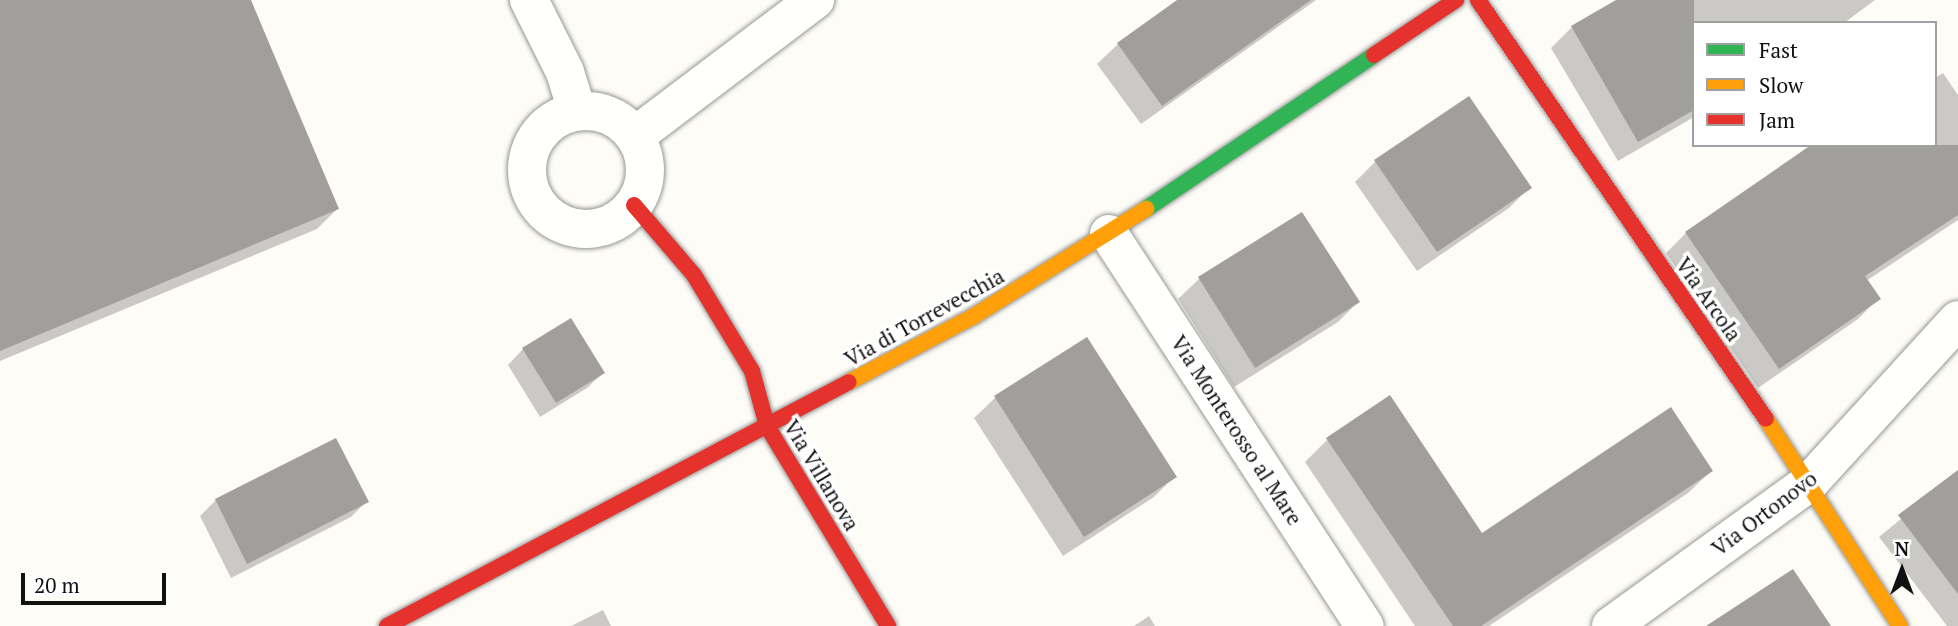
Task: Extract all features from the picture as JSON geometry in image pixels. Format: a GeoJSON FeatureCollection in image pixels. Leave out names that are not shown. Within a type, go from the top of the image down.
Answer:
{"type":"FeatureCollection","features":[{"type":"Feature","properties":{"kind":"street"},"geometry":{"type":"LineString","coordinates":[[529,0],[565,72],[577,111]]}},
{"type":"Feature","properties":{"kind":"street"},"geometry":{"type":"LineString","coordinates":[[635,136],[815,0]]}},
{"type":"Feature","properties":{"kind":"street","name":"Via di Torrevecchia"},"geometry":{"type":"LineString","coordinates":[[408,621],[974,316],[1109,234],[1456,0]]}},
{"type":"Feature","properties":{"kind":"street","name":"Via Arcola"},"geometry":{"type":"LineString","coordinates":[[1478,0],[1810,482],[1900,626]]}},
{"type":"Feature","properties":{"kind":"street"},"geometry":{"type":"LineString","coordinates":[[577,111],[608,115],[635,136],[646,171],[634,205],[600,227],[580,228],[560,223],[532,194],[527,176],[534,141],[561,117],[577,111]]}},
{"type":"Feature","properties":{"kind":"street","name":"Via Villanova"},"geometry":{"type":"LineString","coordinates":[[634,205],[694,275],[752,371],[767,426],[888,626]]}},
{"type":"Feature","properties":{"kind":"street","name":"Via Monterosso al Mare"},"geometry":{"type":"LineString","coordinates":[[1109,234],[1365,626]]}},
{"type":"Feature","properties":{"kind":"street","name":"Via Ortonovo"},"geometry":{"type":"LineString","coordinates":[[1611,626],[1810,482],[1958,320]]}},
{"type":"Feature","properties":{"kind":"building"},"geometry":{"type":"Polygon","coordinates":[[[0,0],[251,0],[339,209],[0,351],[0,0]]]}},
{"type":"Feature","properties":{"kind":"building"},"geometry":{"type":"Polygon","coordinates":[[[1177,0],[1311,0],[1162,106],[1117,43],[1177,0]]]}},
{"type":"Feature","properties":{"kind":"building"},"geometry":{"type":"Polygon","coordinates":[[[1616,0],[1694,0],[1692,111],[1638,142],[1571,26],[1616,0]]]}},
{"type":"Feature","properties":{"kind":"building"},"geometry":{"type":"Polygon","coordinates":[[[1469,96],[1532,188],[1437,252],[1374,160],[1469,96]]]}},
{"type":"Feature","properties":{"kind":"building"},"geometry":{"type":"Polygon","coordinates":[[[1958,145],[1958,215],[1865,276],[1881,299],[1779,369],[1685,232],[1808,147],[1958,145]]]}},
{"type":"Feature","properties":{"kind":"building"},"geometry":{"type":"Polygon","coordinates":[[[1302,212],[1360,302],[1255,368],[1198,277],[1302,212]]]}},
{"type":"Feature","properties":{"kind":"building"},"geometry":{"type":"Polygon","coordinates":[[[571,318],[605,373],[556,403],[522,348],[571,318]]]}},
{"type":"Feature","properties":{"kind":"building"},"geometry":{"type":"Polygon","coordinates":[[[1087,337],[1177,477],[1084,537],[994,396],[1087,337]]]}},
{"type":"Feature","properties":{"kind":"building"},"geometry":{"type":"Polygon","coordinates":[[[1390,395],[1482,533],[1671,407],[1713,471],[1481,626],[1453,626],[1326,438],[1390,395]]]}},
{"type":"Feature","properties":{"kind":"building"},"geometry":{"type":"Polygon","coordinates":[[[336,438],[369,502],[247,564],[215,499],[336,438]]]}},
{"type":"Feature","properties":{"kind":"building"},"geometry":{"type":"Polygon","coordinates":[[[1958,470],[1958,594],[1898,515],[1958,470]]]}},
{"type":"Feature","properties":{"kind":"building"},"geometry":{"type":"Polygon","coordinates":[[[1793,569],[1831,626],[1706,626],[1793,569]]]}},
{"type":"Feature","properties":{"kind":"traffic: fast"},"geometry":{"type":"LineString","coordinates":[[1146,209],[1374,55]]}},
{"type":"Feature","properties":{"kind":"traffic: slow"},"geometry":{"type":"LineString","coordinates":[[849,382],[974,316],[1146,209]]}},
{"type":"Feature","properties":{"kind":"traffic: slow"},"geometry":{"type":"LineString","coordinates":[[1766,419],[1900,626]]}},
{"type":"Feature","properties":{"kind":"traffic: jam"},"geometry":{"type":"LineString","coordinates":[[1374,55],[1456,0]]}},
{"type":"Feature","properties":{"kind":"traffic: jam"},"geometry":{"type":"LineString","coordinates":[[1478,0],[1766,419]]}},
{"type":"Feature","properties":{"kind":"traffic: jam"},"geometry":{"type":"LineString","coordinates":[[634,205],[694,275],[752,371],[767,426],[888,626]]}},
{"type":"Feature","properties":{"kind":"traffic: jam"},"geometry":{"type":"LineString","coordinates":[[387,626],[849,382]]}}]}
